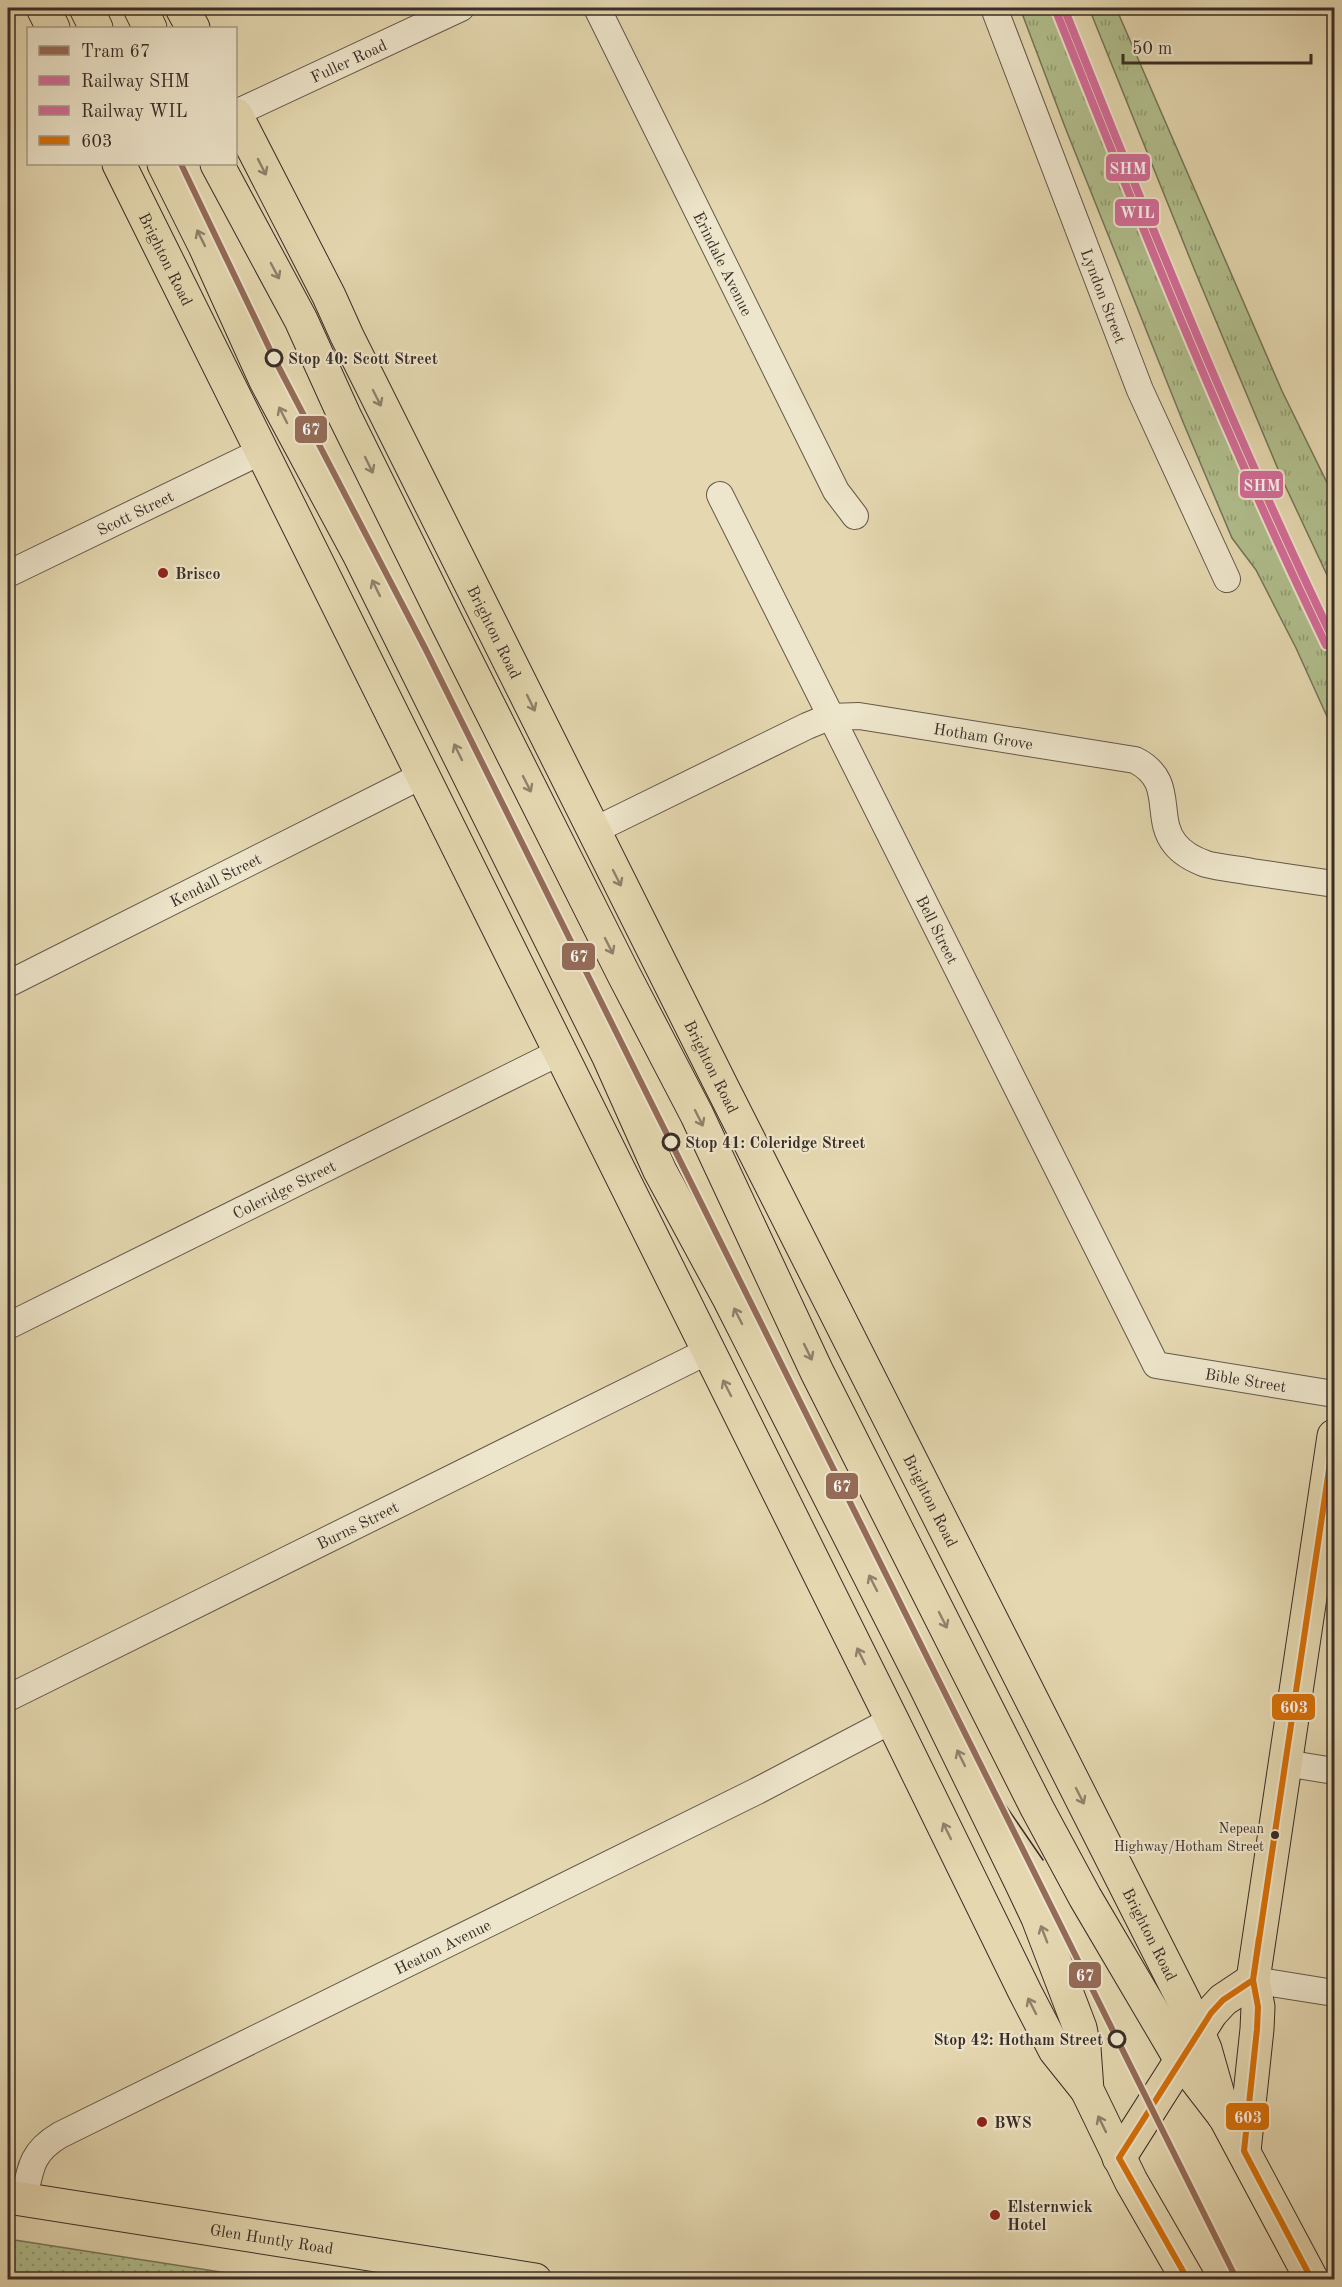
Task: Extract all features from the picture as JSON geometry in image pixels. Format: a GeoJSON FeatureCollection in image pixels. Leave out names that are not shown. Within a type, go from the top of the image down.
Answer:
{"type":"FeatureCollection","features":[{"type":"Feature","properties":{"kind":"main road"},"geometry":{"type":"LineString","coordinates":[[42,8],[52,27]]}},
{"type":"Feature","properties":{"kind":"main road"},"geometry":{"type":"LineString","coordinates":[[86,8],[96,27]]}},
{"type":"Feature","properties":{"kind":"main road"},"geometry":{"type":"LineString","coordinates":[[140,8],[150,27]]}},
{"type":"Feature","properties":{"kind":"main road"},"geometry":{"type":"LineString","coordinates":[[182,8],[192,27]]}},
{"type":"Feature","properties":{"kind":"main road","name":"Brighton Road"},"geometry":{"type":"LineString","coordinates":[[237,116],[329,296],[593,831],[1053,1744],[1136,1904],[1198,2032],[1225,2117]]}},
{"type":"Feature","properties":{"kind":"main road","name":"Brighton Road"},"geometry":{"type":"LineString","coordinates":[[164,165],[205,246],[266,381],[359,554],[613,1066],[660,1171],[730,1300],[925,1685],[1038,1918],[1080,2028],[1084,2048],[1086,2090]]}},
{"type":"Feature","properties":{"kind":"main road","name":"Brighton Road"},"geometry":{"type":"LineString","coordinates":[[219,165],[301,320],[344,415],[450,629],[618,965],[697,1115],[817,1372],[861,1454],[1062,1855],[1181,2060],[1225,2117],[1312,2280]]}},
{"type":"Feature","properties":{"kind":"main road","name":"Brighton Road"},"geometry":{"type":"LineString","coordinates":[[124,169],[1044,2028],[1061,2059],[1086,2090],[1119,2158],[1188,2280]]}},
{"type":"Feature","properties":{"kind":"main road"},"geometry":{"type":"LineString","coordinates":[[328,584],[406,649],[450,629],[515,671]]}},
{"type":"Feature","properties":{"kind":"main road"},"geometry":{"type":"LineString","coordinates":[[518,967],[521,880]]}},
{"type":"Feature","properties":{"kind":"main road"},"geometry":{"type":"LineString","coordinates":[[755,1241],[766,1173]]}},
{"type":"Feature","properties":{"kind":"main road"},"geometry":{"type":"LineString","coordinates":[[749,1432],[807,1478],[861,1454]]}},
{"type":"Feature","properties":{"kind":"main road"},"geometry":{"type":"LineString","coordinates":[[1244,2151],[1257,2029],[1258,2007],[1253,1980],[1335,1437]]}},
{"type":"Feature","properties":{"kind":"main road"},"geometry":{"type":"LineString","coordinates":[[1119,2158],[1211,2013],[1223,2000],[1253,1980]]}},
{"type":"Feature","properties":{"kind":"main road","name":"Glen Huntly Road"},"geometry":{"type":"LineString","coordinates":[[16,2198],[535,2280]]}},
{"type":"Feature","properties":{"kind":"street","name":"Fuller Road"},"geometry":{"type":"LineString","coordinates":[[237,114],[461,8]]}},
{"type":"Feature","properties":{"kind":"street","name":"Erindale Avenue"},"geometry":{"type":"LineString","coordinates":[[597,8],[836,491],[855,516]]}},
{"type":"Feature","properties":{"kind":"street","name":"Lyndon Street"},"geometry":{"type":"LineString","coordinates":[[994,8],[1140,390],[1227,579]]}},
{"type":"Feature","properties":{"kind":"street","name":"Scott Street"},"geometry":{"type":"LineString","coordinates":[[8,574],[262,451]]}},
{"type":"Feature","properties":{"kind":"street","name":"Bell Street"},"geometry":{"type":"LineString","coordinates":[[720,495],[829,717],[1156,1365]]}},
{"type":"Feature","properties":{"kind":"street","name":"Hotham Grove"},"geometry":{"type":"LineString","coordinates":[[593,831],[829,717],[873,718],[1135,760],[1149,769],[1159,785],[1170,837],[1178,847],[1193,858],[1220,867],[1335,884]]}},
{"type":"Feature","properties":{"kind":"street","name":"Kendall Street"},"geometry":{"type":"LineString","coordinates":[[8,984],[423,775]]}},
{"type":"Feature","properties":{"kind":"street","name":"Coleridge Street"},"geometry":{"type":"LineString","coordinates":[[8,1326],[560,1052]]}},
{"type":"Feature","properties":{"kind":"street","name":"Burns Street"},"geometry":{"type":"LineString","coordinates":[[8,1698],[708,1351]]}},
{"type":"Feature","properties":{"kind":"street","name":"Bible Street"},"geometry":{"type":"LineString","coordinates":[[1156,1365],[1335,1394]]}},
{"type":"Feature","properties":{"kind":"street","name":"Heaton Avenue"},"geometry":{"type":"LineString","coordinates":[[16,2198],[31,2164],[45,2144],[60,2135],[757,1791],[892,1720]]}},
{"type":"Feature","properties":{"kind":"street"},"geometry":{"type":"LineString","coordinates":[[1285,1763],[1335,1771]]}},
{"type":"Feature","properties":{"kind":"street"},"geometry":{"type":"LineString","coordinates":[[1253,1980],[1335,1993]]}},
{"type":"Feature","properties":{"kind":"green space"},"geometry":{"type":"Polygon","coordinates":[[[1020,8],[1055,8],[1193,354],[1264,517],[1334,660],[1334,732],[1296,648],[1256,570],[1232,538],[1065,127],[1020,8]]]}},
{"type":"Feature","properties":{"kind":"green space"},"geometry":{"type":"Polygon","coordinates":[[[1089,8],[1116,8],[1282,391],[1334,497],[1334,590],[1283,481],[1089,8]]]}},
{"type":"Feature","properties":{"kind":"green space"},"geometry":{"type":"Polygon","coordinates":[[[8,2239],[265,2279],[8,2279],[8,2239]]]}},
{"type":"Feature","properties":{"kind":"tram line","name":"67"},"geometry":{"type":"LineString","coordinates":[[181,165],[275,360],[426,650],[1237,2280]]}},
{"type":"Feature","properties":{"kind":"tram line"},"geometry":{"type":"LineString","coordinates":[[993,1787],[1043,1860]]}},
{"type":"Feature","properties":{"kind":"rail line","name":"SHM"},"geometry":{"type":"LineString","coordinates":[[1064,8],[1227,406],[1334,641]]}},
{"type":"Feature","properties":{"kind":"rail line","name":"WIL"},"geometry":{"type":"LineString","coordinates":[[1056,11],[1152,251],[1219,410],[1326,645]]}},
{"type":"Feature","properties":{"kind":"transit line","name":"603"},"geometry":{"type":"LineString","coordinates":[[1188,2280],[1119,2158],[1211,2013],[1223,2000],[1253,1980],[1334,1436]]}},
{"type":"Feature","properties":{"kind":"transit line","name":"603"},"geometry":{"type":"LineString","coordinates":[[1259,1938],[1253,1980],[1258,2007],[1257,2029],[1244,2151],[1312,2280]]}},
{"type":"Feature","properties":{"kind":"place","name":"Stop 40: Scott Street"},"geometry":{"type":"Point","coordinates":[274,358]}},
{"type":"Feature","properties":{"kind":"place","name":"Brisco"},"geometry":{"type":"Point","coordinates":[163,573]}},
{"type":"Feature","properties":{"kind":"place","name":"Stop 41: Coleridge Street"},"geometry":{"type":"Point","coordinates":[671,1142]}},
{"type":"Feature","properties":{"kind":"place","name":"Nepean Highway/Hotham Street"},"geometry":{"type":"Point","coordinates":[1275,1835]}},
{"type":"Feature","properties":{"kind":"place","name":"Stop 42: Hotham Street"},"geometry":{"type":"Point","coordinates":[1117,2039]}},
{"type":"Feature","properties":{"kind":"place","name":"BWS"},"geometry":{"type":"Point","coordinates":[982,2122]}},
{"type":"Feature","properties":{"kind":"place","name":"Elsternwick Hotel"},"geometry":{"type":"Point","coordinates":[995,2215]}}]}
